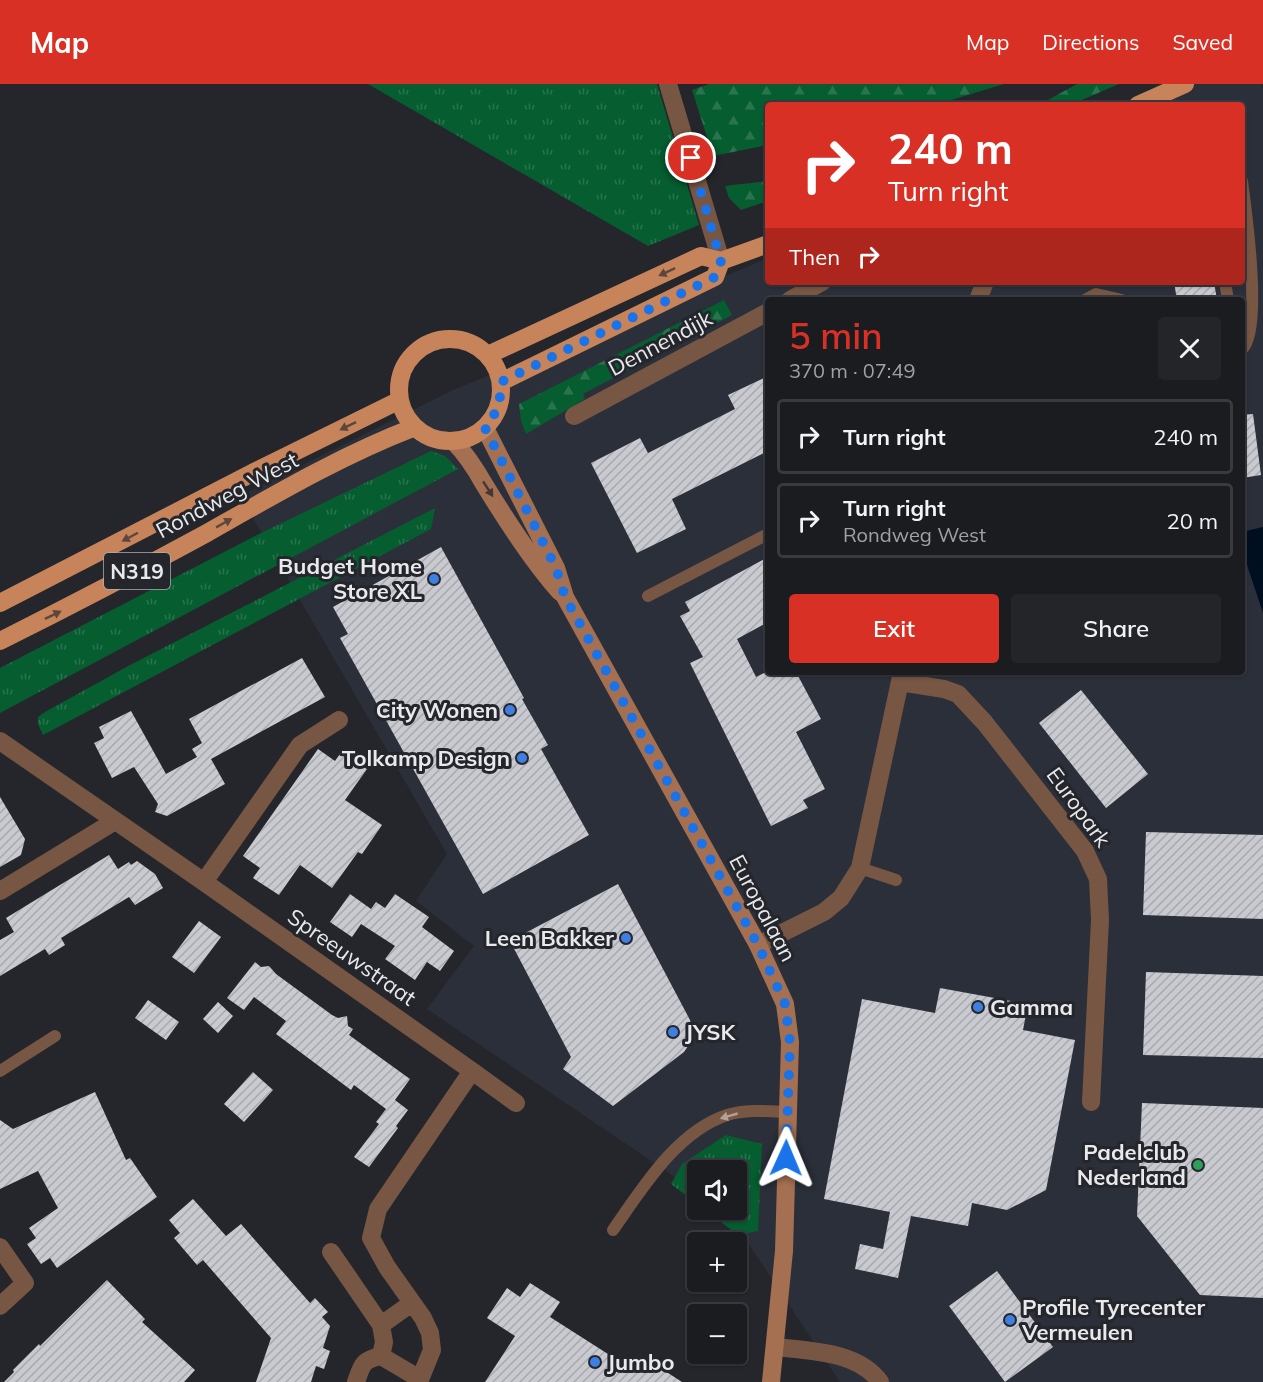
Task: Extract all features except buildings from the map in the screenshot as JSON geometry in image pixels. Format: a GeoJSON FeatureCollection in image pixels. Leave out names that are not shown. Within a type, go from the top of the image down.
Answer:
{"type":"FeatureCollection","features":[{"type":"Feature","properties":{"kind":"main road"},"geometry":{"type":"LineString","coordinates":[[1145,102],[1185,84]]}},
{"type":"Feature","properties":{"kind":"main road"},"geometry":{"type":"LineString","coordinates":[[488,356],[701,256],[721,261],[765,245]]}},
{"type":"Feature","properties":{"kind":"main road"},"geometry":{"type":"LineString","coordinates":[[501,382],[715,277],[721,261]]}},
{"type":"Feature","properties":{"kind":"main road"},"geometry":{"type":"LineString","coordinates":[[443,339],[459,340],[475,345],[488,356],[501,382],[501,399],[496,415],[473,437],[454,442],[441,441],[427,436],[415,427],[405,414],[400,400],[400,383],[405,367],[414,354],[427,344],[443,339]]}},
{"type":"Feature","properties":{"kind":"main road","name":"Rondweg West"},"geometry":{"type":"LineString","coordinates":[[0,603],[256,471],[400,400]]}},
{"type":"Feature","properties":{"kind":"main road","name":"Rondweg West"},"geometry":{"type":"LineString","coordinates":[[0,640],[102,591],[272,496],[380,441],[415,427]]}},
{"type":"Feature","properties":{"kind":"street"},"geometry":{"type":"LineString","coordinates":[[668,84],[721,261]]}},
{"type":"Feature","properties":{"kind":"street"},"geometry":{"type":"LineString","coordinates":[[795,297],[817,285]]}},
{"type":"Feature","properties":{"kind":"street","name":"Dennendijk"},"geometry":{"type":"LineString","coordinates":[[574,416],[765,314]]}},
{"type":"Feature","properties":{"kind":"street","name":"Europalaan"},"geometry":{"type":"LineString","coordinates":[[485,428],[556,568],[565,597],[758,945],[785,1004],[790,1042],[784,1251],[771,1382]]}},
{"type":"Feature","properties":{"kind":"street","name":"Europalaan"},"geometry":{"type":"LineString","coordinates":[[454,442],[469,457],[484,484],[546,576],[565,597]]}},
{"type":"Feature","properties":{"kind":"street"},"geometry":{"type":"LineString","coordinates":[[758,945],[824,912],[841,898],[860,868],[901,677]]}},
{"type":"Feature","properties":{"kind":"street","name":"Europark"},"geometry":{"type":"LineString","coordinates":[[901,677],[958,694],[985,723],[1085,851],[1098,879],[1100,920],[1091,1102]]}},
{"type":"Feature","properties":{"kind":"street"},"geometry":{"type":"LineString","coordinates":[[204,882],[300,745],[339,720]]}},
{"type":"Feature","properties":{"kind":"street","name":"Spreeuwstraat"},"geometry":{"type":"LineString","coordinates":[[0,741],[516,1103]]}},
{"type":"Feature","properties":{"kind":"street"},"geometry":{"type":"LineString","coordinates":[[0,891],[116,821]]}},
{"type":"Feature","properties":{"kind":"street"},"geometry":{"type":"LineString","coordinates":[[356,1382],[361,1366],[369,1359],[381,1356],[420,1380],[432,1350],[430,1333],[423,1318],[387,1267],[371,1238],[378,1209],[472,1071]]}},
{"type":"Feature","properties":{"kind":"street"},"geometry":{"type":"LineString","coordinates":[[0,1247],[25,1283],[0,1306]]}},
{"type":"Feature","properties":{"kind":"street"},"geometry":{"type":"LineString","coordinates":[[331,1252],[381,1325],[384,1342],[381,1356]]}},
{"type":"Feature","properties":{"kind":"street"},"geometry":{"type":"LineString","coordinates":[[381,1325],[412,1303]]}},
{"type":"Feature","properties":{"kind":"street"},"geometry":{"type":"LineString","coordinates":[[775,1347],[827,1353],[851,1360],[874,1374],[880,1382]]}},
{"type":"Feature","properties":{"kind":"lane"},"geometry":{"type":"LineString","coordinates":[[1245,205],[1257,300],[1252,335],[1245,348]]}},
{"type":"Feature","properties":{"kind":"lane"},"geometry":{"type":"LineString","coordinates":[[1090,297],[1096,294],[1109,297]]}},
{"type":"Feature","properties":{"kind":"lane"},"geometry":{"type":"LineString","coordinates":[[648,596],[765,536]]}},
{"type":"Feature","properties":{"kind":"lane"},"geometry":{"type":"LineString","coordinates":[[860,868],[896,880]]}},
{"type":"Feature","properties":{"kind":"lane"},"geometry":{"type":"LineString","coordinates":[[0,1071],[55,1036]]}},
{"type":"Feature","properties":{"kind":"lane"},"geometry":{"type":"LineString","coordinates":[[614,1230],[665,1159],[697,1130],[727,1115],[756,1111],[787,1112]]}},
{"type":"Feature","properties":{"kind":"shaded area"},"geometry":{"type":"Polygon","coordinates":[[[1183,84],[1262,84],[1263,1382],[840,1382],[747,1241],[747,1232],[741,1232],[733,1220],[747,1220],[747,1160],[687,1160],[687,1185],[427,1009],[474,946],[416,901],[447,854],[240,496],[451,391],[765,259],[765,285],[1245,285],[1245,102],[1140,102],[1183,84]]]}},
{"type":"Feature","properties":{"kind":"green space"},"geometry":{"type":"Polygon","coordinates":[[[368,84],[657,84],[699,225],[648,246],[368,84]]]}},
{"type":"Feature","properties":{"kind":"green space"},"geometry":{"type":"Polygon","coordinates":[[[709,84],[1004,84],[945,102],[765,102],[765,146],[713,156],[692,90],[709,84]]]}},
{"type":"Feature","properties":{"kind":"green space"},"geometry":{"type":"Polygon","coordinates":[[[1077,84],[1119,84],[1077,102],[1044,102],[1077,84]]]}},
{"type":"Feature","properties":{"kind":"green space"},"geometry":{"type":"Polygon","coordinates":[[[765,181],[765,202],[741,210],[729,198],[725,186],[765,181]]]}},
{"type":"Feature","properties":{"kind":"green space"},"geometry":{"type":"Polygon","coordinates":[[[724,300],[732,315],[583,394],[585,399],[526,434],[521,421],[519,404],[724,300]]]}},
{"type":"Feature","properties":{"kind":"green space"},"geometry":{"type":"Polygon","coordinates":[[[431,451],[445,456],[458,469],[0,713],[0,668],[257,535],[431,451]]]}},
{"type":"Feature","properties":{"kind":"green space"},"geometry":{"type":"Polygon","coordinates":[[[435,508],[431,529],[43,735],[38,724],[38,717],[45,712],[130,665],[435,508]]]}},
{"type":"Feature","properties":{"kind":"green space"},"geometry":{"type":"Polygon","coordinates":[[[726,1135],[762,1144],[758,1231],[734,1232],[718,1220],[747,1220],[747,1160],[688,1160],[726,1135]]]}},
{"type":"Feature","properties":{"kind":"green space"},"geometry":{"type":"Polygon","coordinates":[[[687,1161],[687,1196],[671,1184],[682,1164],[687,1161]]]}},
{"type":"Feature","properties":{"kind":"water"},"geometry":{"type":"Polygon","coordinates":[[[1263,527],[1263,613],[1245,559],[1246,531],[1263,527]]]}},
{"type":"Feature","properties":{"kind":"place","name":"Budget Home Store XL"},"geometry":{"type":"Point","coordinates":[434,579]}},
{"type":"Feature","properties":{"kind":"place","name":"City Wonen"},"geometry":{"type":"Point","coordinates":[510,710]}},
{"type":"Feature","properties":{"kind":"place","name":"Tolkamp Design"},"geometry":{"type":"Point","coordinates":[522,758]}},
{"type":"Feature","properties":{"kind":"place","name":"Leen Bakker"},"geometry":{"type":"Point","coordinates":[626,938]}},
{"type":"Feature","properties":{"kind":"place","name":"Gamma"},"geometry":{"type":"Point","coordinates":[978,1007]}},
{"type":"Feature","properties":{"kind":"place","name":"JYSK"},"geometry":{"type":"Point","coordinates":[673,1032]}},
{"type":"Feature","properties":{"kind":"place","name":"Padelclub Nederland"},"geometry":{"type":"Point","coordinates":[1198,1165]}},
{"type":"Feature","properties":{"kind":"place","name":"Profile Tyrecenter Vermeulen"},"geometry":{"type":"Point","coordinates":[1010,1320]}},
{"type":"Feature","properties":{"kind":"place","name":"Jumbo"},"geometry":{"type":"Point","coordinates":[595,1362]}},
{"type":"Feature","properties":{"kind":"route"},"geometry":{"type":"LineString","coordinates":[[691,158],[721,261],[715,277],[501,382],[501,399],[496,415],[485,428],[556,568],[565,597],[758,945],[785,1004],[790,1042],[786,1158]]}}]}
